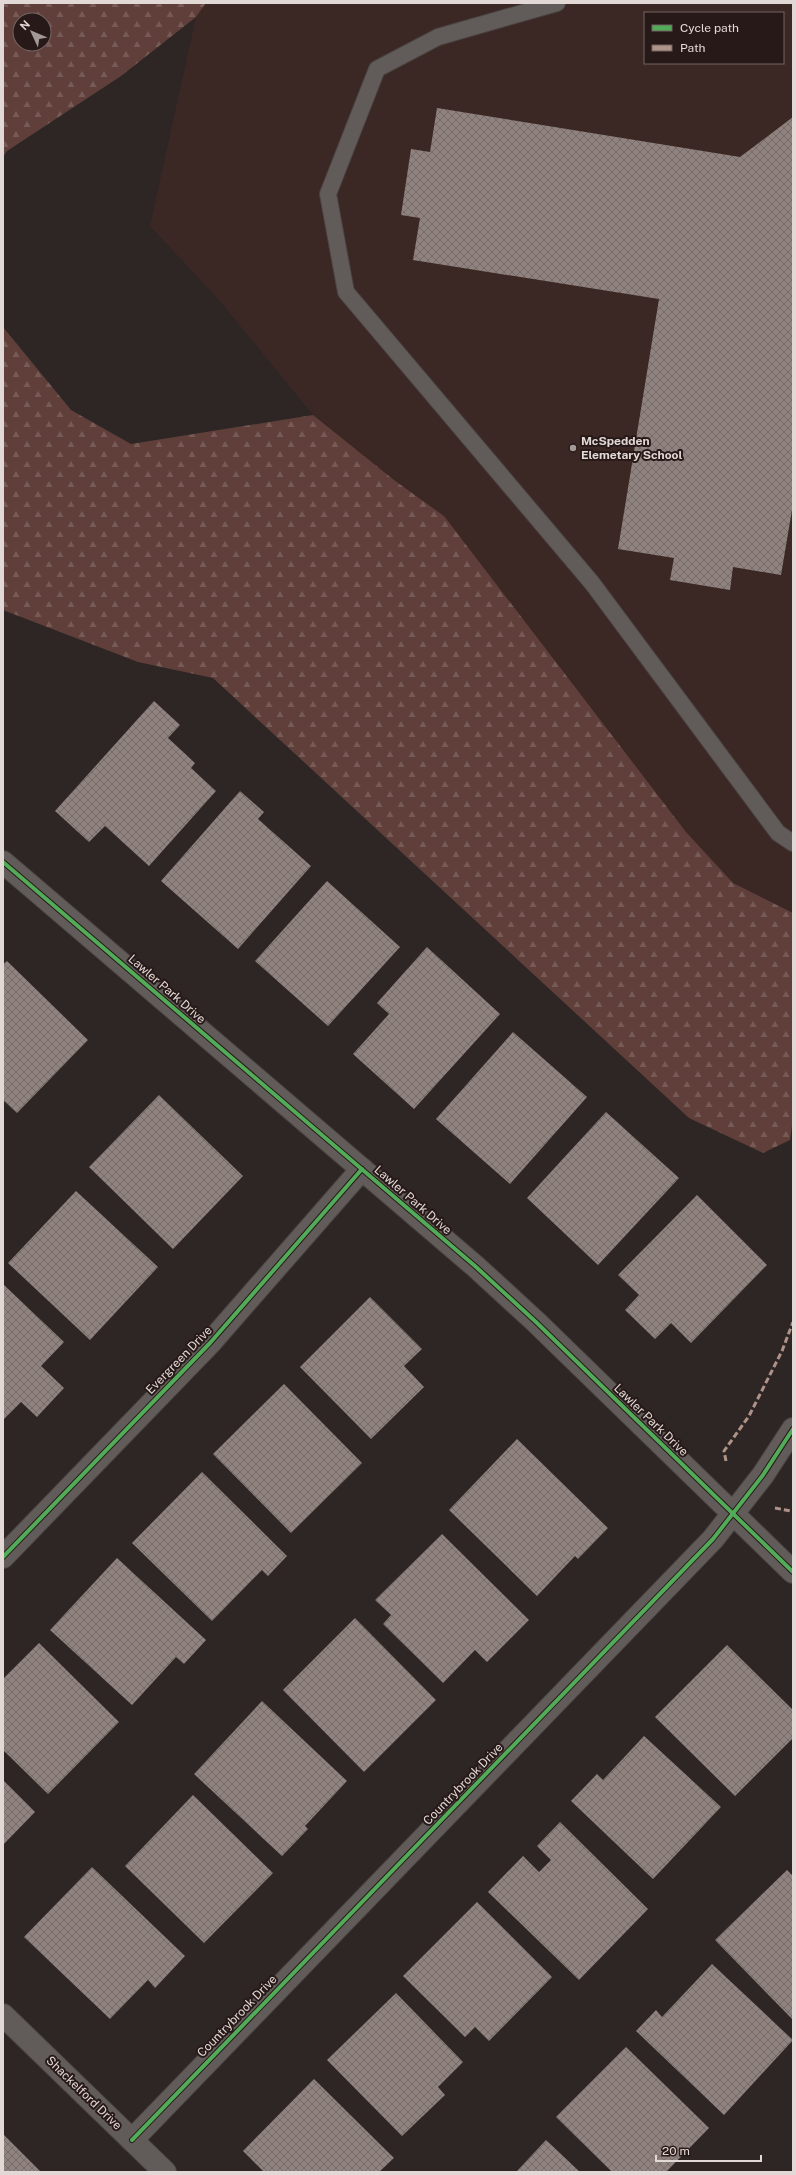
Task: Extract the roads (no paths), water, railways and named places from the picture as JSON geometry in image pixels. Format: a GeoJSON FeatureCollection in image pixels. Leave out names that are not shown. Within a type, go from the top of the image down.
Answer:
{"type":"FeatureCollection","features":[{"type":"Feature","properties":{"kind":"street","name":"Lawler Park Drive"},"geometry":{"type":"LineString","coordinates":[[3,862],[475,1266],[536,1322],[793,1572]]}},
{"type":"Feature","properties":{"kind":"street","name":"Evergreen Drive"},"geometry":{"type":"LineString","coordinates":[[3,1556],[210,1343],[362,1169]]}},
{"type":"Feature","properties":{"kind":"street","name":"Countrybrook Drive"},"geometry":{"type":"LineString","coordinates":[[132,2140],[686,1568],[734,1514],[763,1475],[793,1429]]}},
{"type":"Feature","properties":{"kind":"street","name":"Shackelford Drive"},"geometry":{"type":"LineString","coordinates":[[3,2015],[165,2172]]}},
{"type":"Feature","properties":{"kind":"lane"},"geometry":{"type":"LineString","coordinates":[[557,3],[438,37],[377,70],[328,194],[346,292],[592,583],[778,833],[793,844]]}},
{"type":"Feature","properties":{"kind":"place","name":"McSpedden Elemetary School"},"geometry":{"type":"Point","coordinates":[573,448]}}]}
